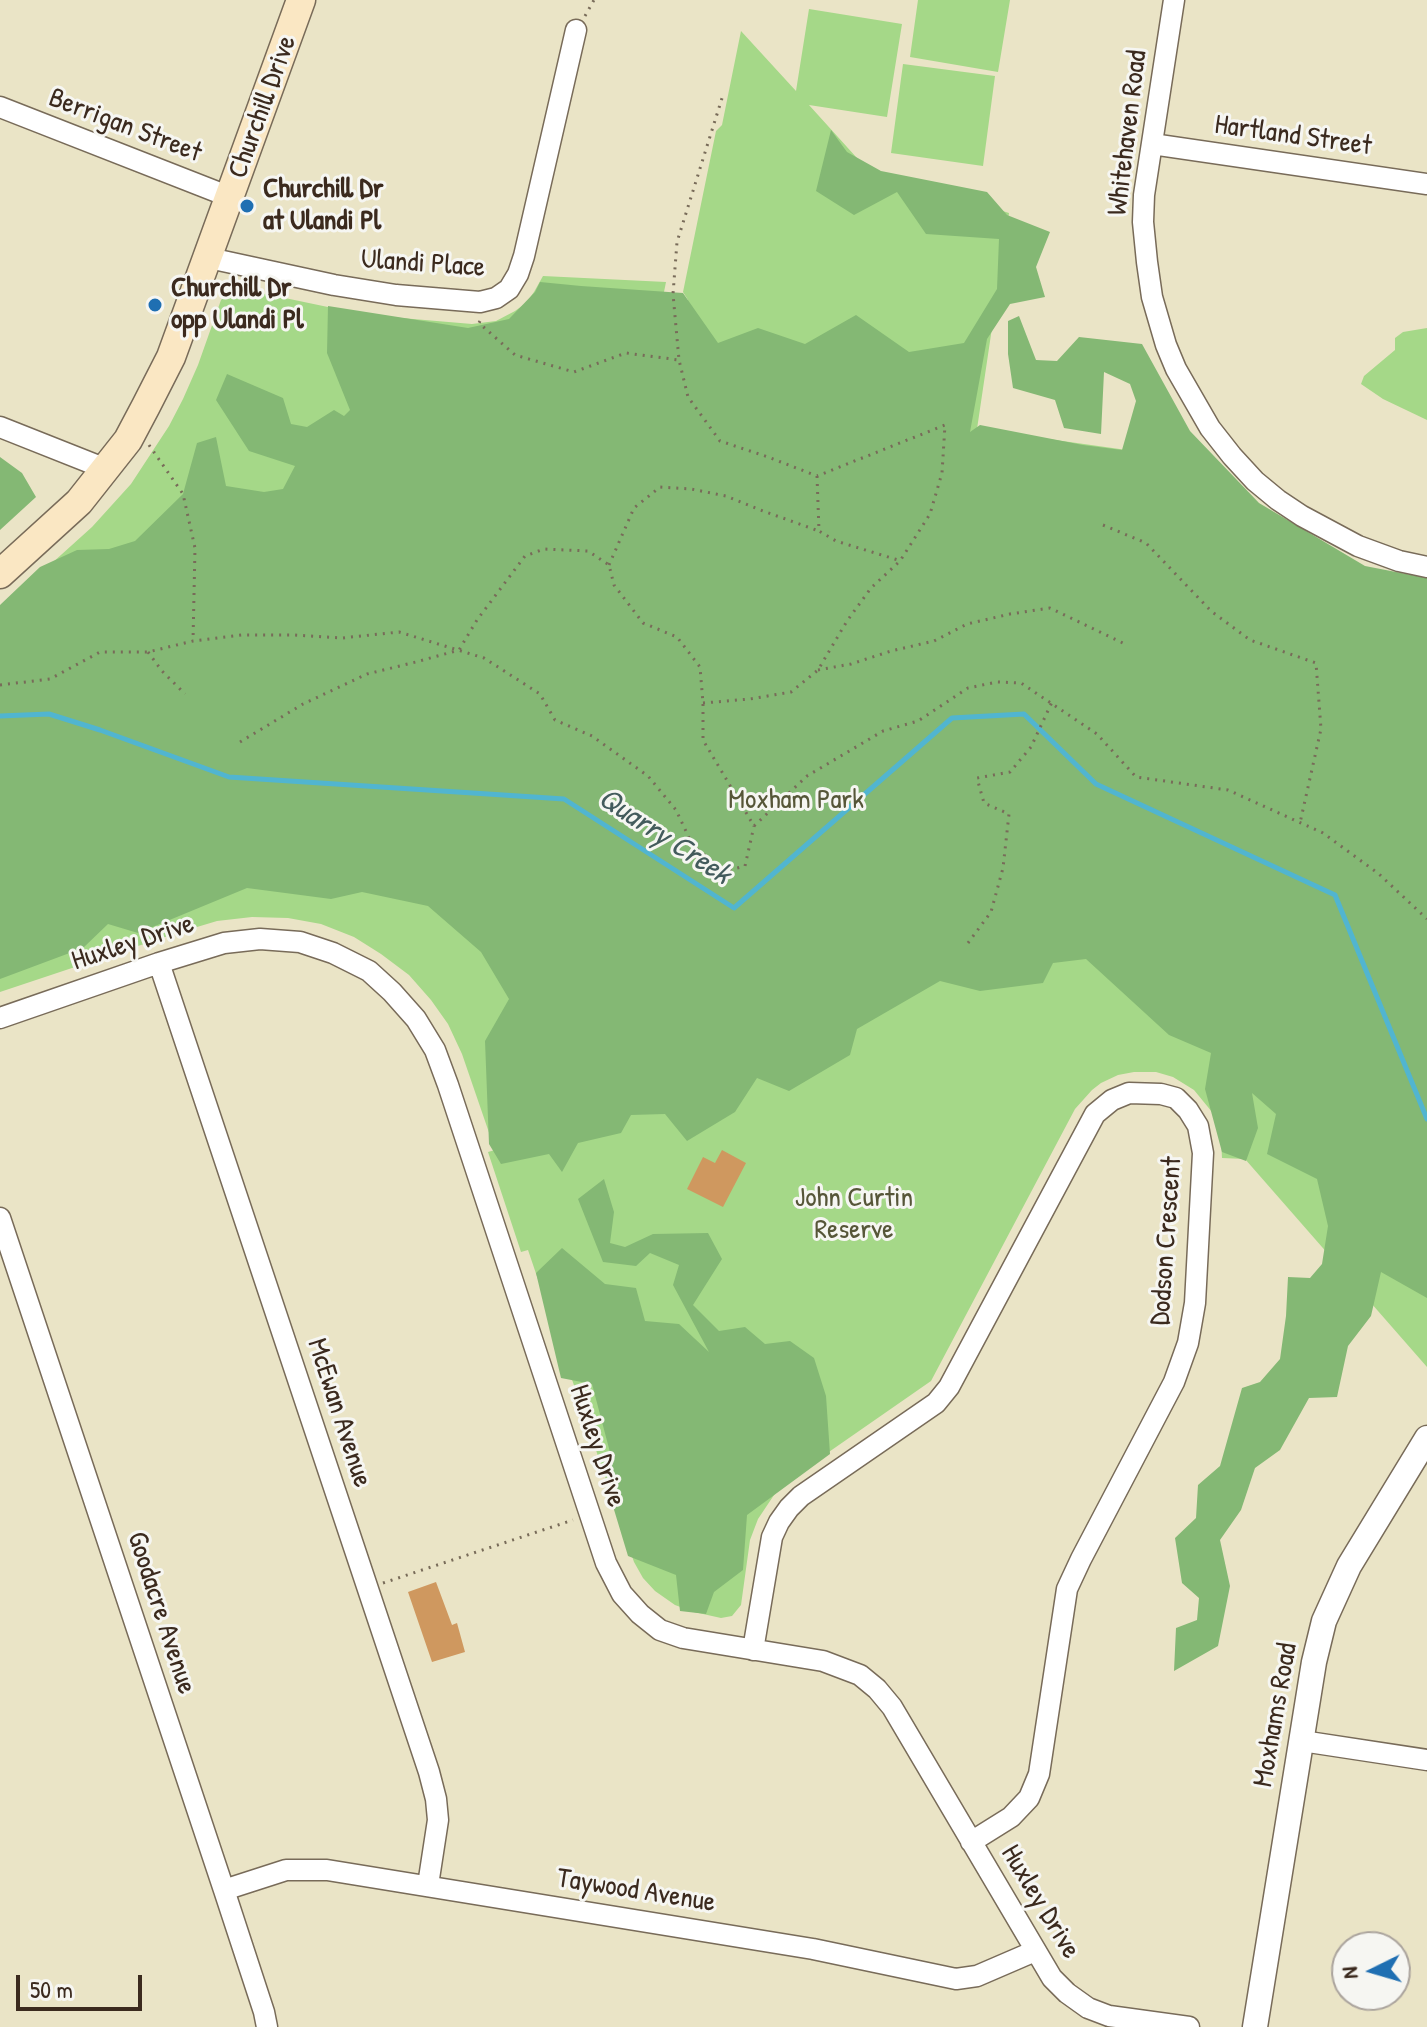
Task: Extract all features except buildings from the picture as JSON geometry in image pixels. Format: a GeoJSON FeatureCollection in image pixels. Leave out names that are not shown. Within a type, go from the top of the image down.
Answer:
{"type":"FeatureCollection","features":[{"type":"Feature","properties":{"kind":"main road","name":"Churchill Drive"},"geometry":{"type":"LineString","coordinates":[[0,574],[79,502],[128,440],[136,425],[171,357],[301,0]]}},
{"type":"Feature","properties":{"kind":"street","name":"Whitehaven Road"},"geometry":{"type":"LineString","coordinates":[[1174,0],[1144,195],[1143,222],[1152,297],[1176,369],[1210,428],[1255,481],[1302,516],[1358,546],[1399,561],[1427,567]]}},
{"type":"Feature","properties":{"kind":"street","name":"Ulandi Place"},"geometry":{"type":"LineString","coordinates":[[209,258],[396,295],[480,302],[496,298],[509,289],[518,274],[576,30]]}},
{"type":"Feature","properties":{"kind":"street","name":"Berrigan Street"},"geometry":{"type":"LineString","coordinates":[[0,107],[230,197]]}},
{"type":"Feature","properties":{"kind":"street","name":"Hartland Street"},"geometry":{"type":"LineString","coordinates":[[1152,144],[1427,184]]}},
{"type":"Feature","properties":{"kind":"street"},"geometry":{"type":"LineString","coordinates":[[0,427],[106,469]]}},
{"type":"Feature","properties":{"kind":"street","name":"Huxley Drive"},"geometry":{"type":"LineString","coordinates":[[0,1018],[224,943],[260,939],[300,942],[333,953],[369,971],[416,1019],[435,1050],[590,1515],[622,1594],[660,1630],[683,1638],[823,1661],[860,1675],[892,1707],[1052,1978],[1088,2008],[1109,2016],[1189,2027]]}},
{"type":"Feature","properties":{"kind":"street","name":"McEwan Avenue"},"geometry":{"type":"LineString","coordinates":[[159,963],[429,1772],[438,1820],[428,1885]]}},
{"type":"Feature","properties":{"kind":"street","name":"Dodson Crescent"},"geometry":{"type":"LineString","coordinates":[[753,1650],[772,1537],[789,1508],[801,1496],[936,1403],[949,1387],[1095,1114],[1112,1100],[1129,1093],[1145,1092],[1176,1098],[1198,1126],[1203,1153],[1195,1303],[1188,1343],[1174,1382],[1067,1589],[1039,1774],[1029,1798],[1011,1817],[971,1842]]}},
{"type":"Feature","properties":{"kind":"street","name":"Goodacre Avenue"},"geometry":{"type":"LineString","coordinates":[[0,1218],[267,2027]]}},
{"type":"Feature","properties":{"kind":"street","name":"Moxhams Road"},"geometry":{"type":"LineString","coordinates":[[1255,2027],[1314,1662],[1329,1608],[1349,1566],[1427,1438]]}},
{"type":"Feature","properties":{"kind":"street"},"geometry":{"type":"LineString","coordinates":[[1302,1741],[1427,1760]]}},
{"type":"Feature","properties":{"kind":"street","name":"Taywood Avenue"},"geometry":{"type":"LineString","coordinates":[[224,1890],[286,1870],[306,1868],[428,1885],[813,1949],[956,1979],[977,1976],[1035,1951]]}},
{"type":"Feature","properties":{"kind":"path"},"geometry":{"type":"LineString","coordinates":[[703,703],[791,692],[818,670],[847,621],[871,588],[900,561],[930,514],[942,473],[945,425],[817,476],[720,441],[688,397],[679,360],[673,294],[677,242],[723,95]]}},
{"type":"Feature","properties":{"kind":"path"},"geometry":{"type":"LineString","coordinates":[[480,302],[479,323],[515,355],[574,372],[626,353],[679,360]]}},
{"type":"Feature","properties":{"kind":"path"},"geometry":{"type":"LineString","coordinates":[[136,425],[183,494],[195,548],[193,641]]}},
{"type":"Feature","properties":{"kind":"path"},"geometry":{"type":"LineString","coordinates":[[817,476],[819,531]]}},
{"type":"Feature","properties":{"kind":"path"},"geometry":{"type":"LineString","coordinates":[[754,826],[703,740],[700,667],[677,637],[643,623],[614,585],[609,565],[634,508],[660,487],[691,489],[726,496],[819,531],[836,541],[900,561]]}},
{"type":"Feature","properties":{"kind":"path"},"geometry":{"type":"LineString","coordinates":[[1103,525],[1146,543],[1211,611],[1250,640],[1316,663],[1321,729],[1300,823]]}},
{"type":"Feature","properties":{"kind":"path"},"geometry":{"type":"LineString","coordinates":[[240,742],[303,704],[367,674],[459,650],[477,620],[525,556],[544,549],[588,551],[609,565]]}},
{"type":"Feature","properties":{"kind":"path"},"geometry":{"type":"LineString","coordinates":[[818,670],[934,641],[967,624],[1050,608],[1127,645]]}},
{"type":"Feature","properties":{"kind":"path"},"geometry":{"type":"LineString","coordinates":[[0,685],[50,679],[100,652],[148,652],[193,641],[242,635],[342,638],[399,632],[484,658],[540,694],[555,720],[592,736],[648,776],[676,810],[693,846],[725,871],[745,866],[754,826],[807,776],[883,731],[918,721],[968,688],[997,682],[1021,683],[1097,734],[1136,777],[1228,790],[1323,833],[1379,874],[1427,919]]}},
{"type":"Feature","properties":{"kind":"path"},"geometry":{"type":"LineString","coordinates":[[148,652],[185,694]]}},
{"type":"Feature","properties":{"kind":"path"},"geometry":{"type":"LineString","coordinates":[[968,943],[991,912],[1003,868],[1009,814],[984,803],[977,778],[1010,772],[1031,747],[1052,702]]}},
{"type":"Feature","properties":{"kind":"path"},"geometry":{"type":"LineString","coordinates":[[368,1588],[590,1515]]}},
{"type":"Feature","properties":{"kind":"green space"},"geometry":{"type":"Polygon","coordinates":[[[918,0],[1010,0],[998,72],[910,57],[918,0]]]}},
{"type":"Feature","properties":{"kind":"green space","name":"Moxham Park"},"geometry":{"type":"Polygon","coordinates":[[[809,9],[902,24],[887,117],[809,105],[866,168],[1009,213],[977,429],[1205,461],[1296,543],[1427,590],[1427,1367],[1245,1159],[1222,1158],[1221,1139],[1212,1112],[1194,1090],[1173,1077],[1156,1072],[1118,1075],[1092,1090],[1075,1109],[931,1381],[777,1488],[758,1519],[750,1540],[741,1605],[732,1616],[721,1618],[675,1605],[655,1591],[634,1562],[528,1250],[521,1252],[488,1152],[495,1150],[462,1054],[448,1024],[409,975],[354,937],[321,924],[288,918],[252,917],[217,921],[0,992],[0,610],[92,527],[131,484],[183,399],[221,300],[232,289],[366,315],[472,324],[496,321],[515,311],[526,303],[543,276],[666,282],[658,322],[688,300],[683,292],[716,131],[722,125],[741,31],[796,91],[809,9]]]}},
{"type":"Feature","properties":{"kind":"green space"},"geometry":{"type":"Polygon","coordinates":[[[903,64],[995,76],[983,166],[891,153],[903,64]]]}},
{"type":"Feature","properties":{"kind":"green space","name":"Moxham Park"},"geometry":{"type":"Polygon","coordinates":[[[831,130],[847,152],[881,171],[987,192],[1007,215],[1050,232],[1036,267],[1045,297],[1010,304],[987,339],[970,432],[980,425],[1122,450],[1136,401],[1130,384],[1104,372],[1101,434],[1064,428],[1055,400],[1013,388],[1008,354],[1008,321],[1019,316],[1036,360],[1057,361],[1079,337],[1142,344],[1190,431],[1259,503],[1365,566],[1427,578],[1427,1298],[1381,1272],[1371,1316],[1348,1346],[1337,1397],[1309,1398],[1280,1450],[1255,1468],[1241,1510],[1220,1540],[1230,1586],[1218,1646],[1174,1671],[1176,1628],[1197,1620],[1199,1598],[1182,1583],[1175,1538],[1196,1518],[1198,1485],[1220,1466],[1242,1388],[1260,1382],[1280,1359],[1288,1277],[1310,1278],[1322,1264],[1328,1226],[1317,1179],[1267,1154],[1276,1114],[1252,1093],[1258,1128],[1246,1161],[1222,1152],[1205,1089],[1211,1053],[1169,1035],[1086,959],[1053,963],[1043,983],[980,991],[940,981],[857,1029],[850,1055],[789,1091],[757,1078],[735,1112],[687,1141],[665,1114],[631,1115],[621,1133],[578,1143],[562,1172],[549,1154],[501,1164],[489,1144],[485,1041],[509,999],[481,952],[428,906],[362,892],[331,899],[247,888],[138,933],[108,924],[83,948],[0,979],[0,605],[40,567],[77,550],[109,549],[135,541],[183,494],[197,443],[216,437],[226,486],[264,492],[283,489],[295,466],[249,451],[216,400],[227,374],[283,398],[291,424],[307,427],[334,410],[344,416],[350,410],[327,353],[328,306],[468,328],[509,319],[535,292],[540,282],[683,293],[718,343],[758,328],[805,344],[856,315],[909,352],[964,343],[997,289],[999,239],[926,234],[897,192],[854,215],[816,191],[831,130]]]}},
{"type":"Feature","properties":{"kind":"green space"},"geometry":{"type":"Polygon","coordinates":[[[1427,328],[1427,420],[1383,399],[1361,384],[1364,376],[1395,350],[1395,338],[1403,332],[1427,328]]]}},
{"type":"Feature","properties":{"kind":"green space"},"geometry":{"type":"Polygon","coordinates":[[[0,457],[22,473],[36,497],[0,530],[0,457]]]}},
{"type":"Feature","properties":{"kind":"green space"},"geometry":{"type":"Polygon","coordinates":[[[604,1179],[614,1212],[610,1243],[625,1247],[653,1234],[708,1233],[722,1259],[693,1305],[719,1331],[745,1327],[765,1344],[790,1341],[814,1358],[826,1396],[830,1454],[747,1515],[743,1570],[714,1592],[706,1614],[680,1611],[676,1575],[628,1556],[612,1503],[611,1456],[592,1384],[561,1378],[536,1273],[562,1248],[605,1284],[636,1288],[645,1321],[679,1324],[709,1352],[673,1285],[679,1265],[650,1253],[636,1266],[603,1262],[578,1199],[604,1179]]]}},
{"type":"Feature","properties":{"kind":"waterway","name":"Quarry Creek"},"geometry":{"type":"LineString","coordinates":[[0,716],[49,714],[229,777],[564,799],[734,908],[952,718],[1024,714],[1096,784],[1335,895],[1427,1119]]}},
{"type":"Feature","properties":{"kind":"place","name":"Churchill Dr at Ulandi Pl"},"geometry":{"type":"Point","coordinates":[247,206]}},
{"type":"Feature","properties":{"kind":"place","name":"Churchill Dr opp Ulandi Pl"},"geometry":{"type":"Point","coordinates":[155,305]}},
{"type":"Feature","properties":{"kind":"park label","name":"John Curtin Reserve"},"geometry":{"type":"Point","coordinates":[854,1215]}}]}
